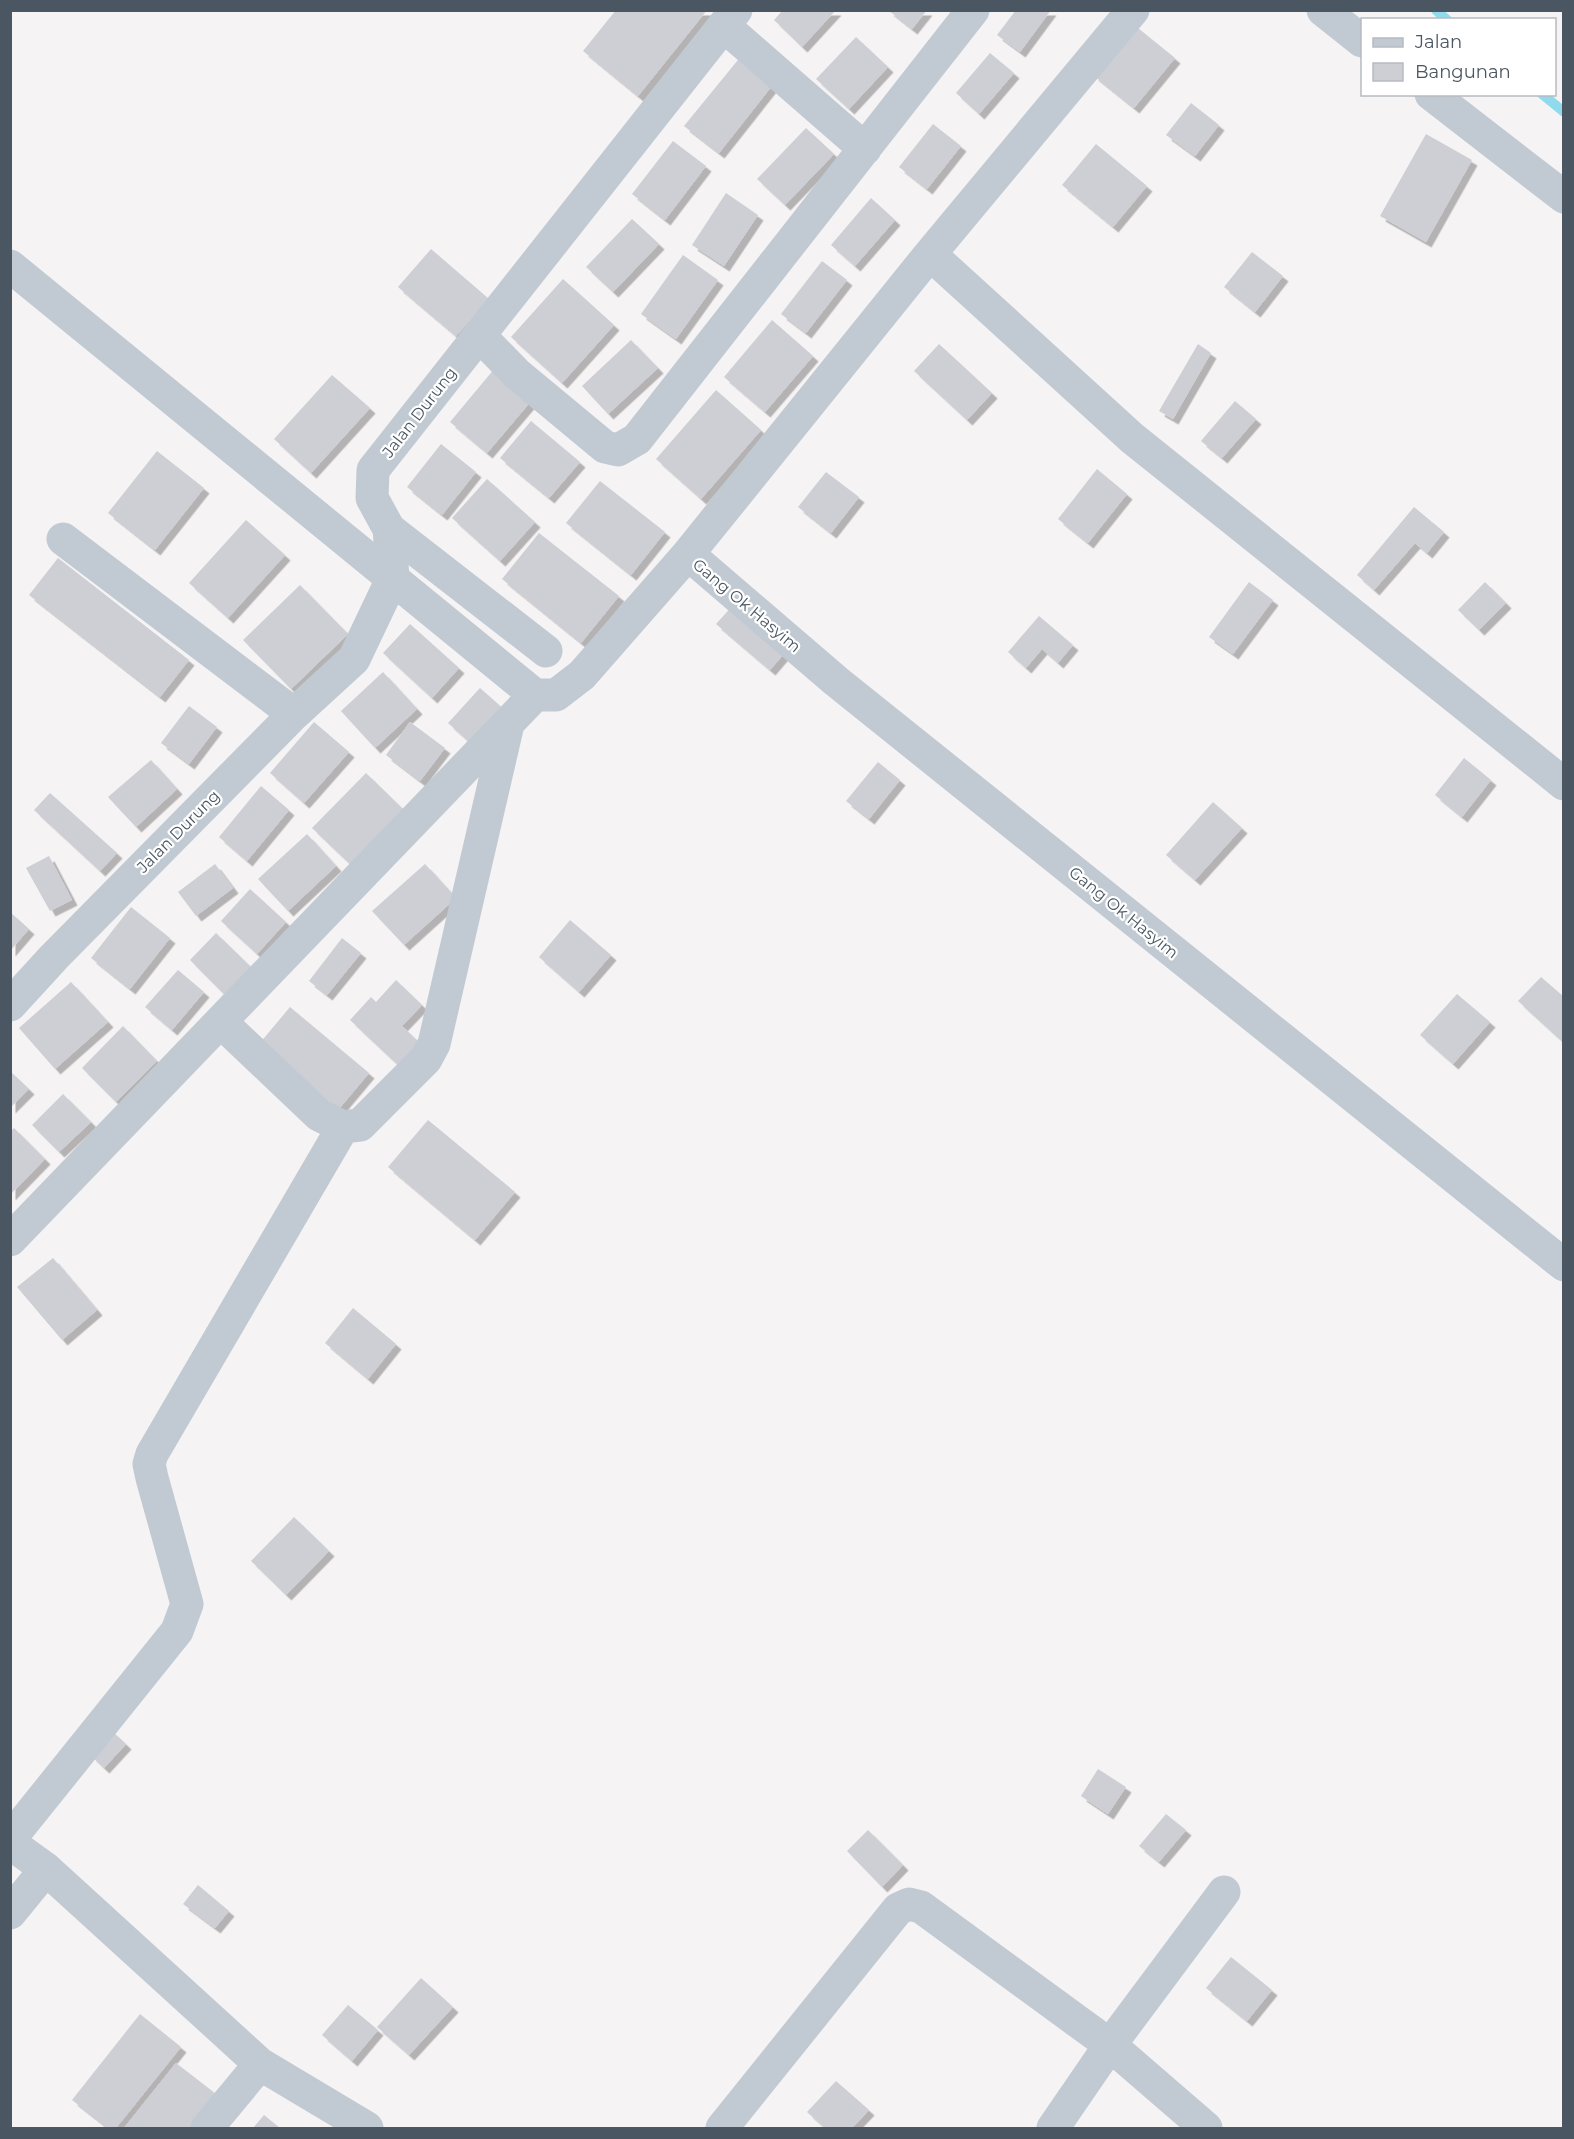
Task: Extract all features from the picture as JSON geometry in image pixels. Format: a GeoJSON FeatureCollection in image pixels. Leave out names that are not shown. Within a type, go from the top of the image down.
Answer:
{"type":"FeatureCollection","features":[{"type":"Feature","properties":{"kind":"street"},"geometry":{"type":"LineString","coordinates":[[480,336],[517,374],[605,447],[618,450],[637,439],[973,10]]}},
{"type":"Feature","properties":{"kind":"street"},"geometry":{"type":"LineString","coordinates":[[10,266],[536,695],[556,695],[582,675],[688,554],[930,254],[1133,10]]}},
{"type":"Feature","properties":{"kind":"street"},"geometry":{"type":"LineString","coordinates":[[1323,10],[1361,40]]}},
{"type":"Feature","properties":{"kind":"street"},"geometry":{"type":"LineString","coordinates":[[731,19],[865,149]]}},
{"type":"Feature","properties":{"kind":"street","name":"Jalan Durung"},"geometry":{"type":"LineString","coordinates":[[10,1005],[54,957],[294,714],[354,659],[393,577],[389,530],[372,498],[373,470],[731,19]]}},
{"type":"Feature","properties":{"kind":"street"},"geometry":{"type":"LineString","coordinates":[[1434,96],[1563,197]]}},
{"type":"Feature","properties":{"kind":"street"},"geometry":{"type":"LineString","coordinates":[[930,254],[1132,438],[1563,784]]}},
{"type":"Feature","properties":{"kind":"street"},"geometry":{"type":"LineString","coordinates":[[389,530],[546,651]]}},
{"type":"Feature","properties":{"kind":"street"},"geometry":{"type":"LineString","coordinates":[[63,539],[294,714]]}},
{"type":"Feature","properties":{"kind":"street","name":"Gang Ok Hasyim"},"geometry":{"type":"LineString","coordinates":[[688,554],[836,681],[1563,1265]]}},
{"type":"Feature","properties":{"kind":"street"},"geometry":{"type":"LineString","coordinates":[[10,1240],[536,695]]}},
{"type":"Feature","properties":{"kind":"street"},"geometry":{"type":"LineString","coordinates":[[221,1022],[318,1115],[343,1127],[360,1125],[426,1059],[434,1044],[508,724]]}},
{"type":"Feature","properties":{"kind":"street"},"geometry":{"type":"LineString","coordinates":[[343,1127],[152,1454],[149,1464],[152,1478],[187,1604],[177,1630],[10,1841],[46,1869],[260,2064],[367,2128]]}},
{"type":"Feature","properties":{"kind":"street"},"geometry":{"type":"LineString","coordinates":[[10,1913],[46,1869]]}},
{"type":"Feature","properties":{"kind":"street"},"geometry":{"type":"LineString","coordinates":[[1053,2128],[1110,2045],[1224,1892]]}},
{"type":"Feature","properties":{"kind":"street"},"geometry":{"type":"LineString","coordinates":[[722,2128],[898,1909],[909,1904],[921,1907],[1110,2045],[1206,2128]]}},
{"type":"Feature","properties":{"kind":"street"},"geometry":{"type":"LineString","coordinates":[[207,2128],[260,2064]]}},
{"type":"Feature","properties":{"kind":"building"},"geometry":{"type":"Polygon","coordinates":[[[616,10],[707,10],[638,96],[583,51],[616,10]]]}},
{"type":"Feature","properties":{"kind":"building"},"geometry":{"type":"Polygon","coordinates":[[[783,10],[836,10],[802,47],[774,20],[783,10]]]}},
{"type":"Feature","properties":{"kind":"building"},"geometry":{"type":"Polygon","coordinates":[[[888,10],[927,10],[912,29],[888,10]]]}},
{"type":"Feature","properties":{"kind":"building"},"geometry":{"type":"Polygon","coordinates":[[[1016,10],[1051,10],[1020,52],[997,35],[1016,10]]]}},
{"type":"Feature","properties":{"kind":"building"},"geometry":{"type":"Polygon","coordinates":[[[1133,24],[1175,58],[1134,108],[1093,75],[1133,24]]]}},
{"type":"Feature","properties":{"kind":"building"},"geometry":{"type":"Polygon","coordinates":[[[856,37],[888,67],[849,109],[816,79],[856,37]]]}},
{"type":"Feature","properties":{"kind":"building"},"geometry":{"type":"Polygon","coordinates":[[[990,53],[1014,73],[979,114],[956,93],[990,53]]]}},
{"type":"Feature","properties":{"kind":"building"},"geometry":{"type":"Polygon","coordinates":[[[742,55],[775,82],[719,153],[684,126],[742,55]]]}},
{"type":"Feature","properties":{"kind":"building"},"geometry":{"type":"Polygon","coordinates":[[[1191,103],[1219,125],[1195,156],[1166,135],[1191,103]]]}},
{"type":"Feature","properties":{"kind":"building"},"geometry":{"type":"Polygon","coordinates":[[[933,124],[961,146],[927,189],[899,167],[933,124]]]}},
{"type":"Feature","properties":{"kind":"building"},"geometry":{"type":"Polygon","coordinates":[[[806,128],[834,154],[785,205],[757,179],[806,128]]]}},
{"type":"Feature","properties":{"kind":"building"},"geometry":{"type":"Polygon","coordinates":[[[1426,134],[1472,160],[1426,242],[1380,216],[1426,134]]]}},
{"type":"Feature","properties":{"kind":"building"},"geometry":{"type":"Polygon","coordinates":[[[673,141],[706,166],[665,220],[632,194],[673,141]]]}},
{"type":"Feature","properties":{"kind":"building"},"geometry":{"type":"Polygon","coordinates":[[[1096,144],[1147,186],[1113,227],[1062,185],[1096,144]]]}},
{"type":"Feature","properties":{"kind":"building"},"geometry":{"type":"Polygon","coordinates":[[[726,193],[758,215],[724,266],[692,245],[726,193]]]}},
{"type":"Feature","properties":{"kind":"building"},"geometry":{"type":"Polygon","coordinates":[[[871,198],[895,220],[855,266],[831,245],[871,198]]]}},
{"type":"Feature","properties":{"kind":"building"},"geometry":{"type":"Polygon","coordinates":[[[632,219],[659,244],[613,292],[586,267],[632,219]]]}},
{"type":"Feature","properties":{"kind":"building"},"geometry":{"type":"Polygon","coordinates":[[[431,249],[489,299],[456,336],[398,287],[431,249]]]}},
{"type":"Feature","properties":{"kind":"building"},"geometry":{"type":"Polygon","coordinates":[[[1252,252],[1283,276],[1255,312],[1224,287],[1252,252]]]}},
{"type":"Feature","properties":{"kind":"building"},"geometry":{"type":"Polygon","coordinates":[[[683,255],[718,280],[676,339],[641,314],[683,255]]]}},
{"type":"Feature","properties":{"kind":"building"},"geometry":{"type":"Polygon","coordinates":[[[822,261],[847,280],[806,333],[781,314],[822,261]]]}},
{"type":"Feature","properties":{"kind":"building"},"geometry":{"type":"Polygon","coordinates":[[[563,279],[614,325],[562,383],[511,337],[563,279]]]}},
{"type":"Feature","properties":{"kind":"building"},"geometry":{"type":"Polygon","coordinates":[[[772,320],[813,356],[765,412],[724,377],[772,320]]]}},
{"type":"Feature","properties":{"kind":"building"},"geometry":{"type":"Polygon","coordinates":[[[631,340],[658,368],[608,414],[582,386],[631,340]]]}},
{"type":"Feature","properties":{"kind":"building"},"geometry":{"type":"Polygon","coordinates":[[[939,344],[992,393],[967,420],[914,371],[939,344]]]}},
{"type":"Feature","properties":{"kind":"building"},"geometry":{"type":"Polygon","coordinates":[[[1198,344],[1211,353],[1173,419],[1159,411],[1198,344]]]}},
{"type":"Feature","properties":{"kind":"building"},"geometry":{"type":"Polygon","coordinates":[[[495,368],[532,400],[487,453],[450,422],[495,368]]]}},
{"type":"Feature","properties":{"kind":"building"},"geometry":{"type":"Polygon","coordinates":[[[332,375],[370,408],[311,473],[274,439],[332,375]]]}},
{"type":"Feature","properties":{"kind":"building"},"geometry":{"type":"Polygon","coordinates":[[[716,390],[761,430],[701,499],[656,459],[716,390]]]}},
{"type":"Feature","properties":{"kind":"building"},"geometry":{"type":"Polygon","coordinates":[[[1235,401],[1256,419],[1222,458],[1201,441],[1235,401]]]}},
{"type":"Feature","properties":{"kind":"building"},"geometry":{"type":"Polygon","coordinates":[[[531,421],[580,462],[549,498],[500,458],[531,421]]]}},
{"type":"Feature","properties":{"kind":"building"},"geometry":{"type":"Polygon","coordinates":[[[441,444],[476,472],[442,515],[407,487],[441,444]]]}},
{"type":"Feature","properties":{"kind":"building"},"geometry":{"type":"Polygon","coordinates":[[[157,451],[204,488],[155,550],[108,513],[157,451]]]}},
{"type":"Feature","properties":{"kind":"building"},"geometry":{"type":"Polygon","coordinates":[[[1097,469],[1127,494],[1088,543],[1058,519],[1097,469]]]}},
{"type":"Feature","properties":{"kind":"building"},"geometry":{"type":"Polygon","coordinates":[[[826,472],[859,497],[831,533],[798,507],[826,472]]]}},
{"type":"Feature","properties":{"kind":"building"},"geometry":{"type":"Polygon","coordinates":[[[487,479],[535,522],[500,561],[452,518],[487,479]]]}},
{"type":"Feature","properties":{"kind":"building"},"geometry":{"type":"Polygon","coordinates":[[[600,481],[665,532],[631,575],[566,523],[600,481]]]}},
{"type":"Feature","properties":{"kind":"building"},"geometry":{"type":"Polygon","coordinates":[[[1414,507],[1444,532],[1427,553],[1415,543],[1374,590],[1357,575],[1414,507]]]}},
{"type":"Feature","properties":{"kind":"building"},"geometry":{"type":"Polygon","coordinates":[[[246,520],[285,555],[228,618],[189,583],[246,520]]]}},
{"type":"Feature","properties":{"kind":"building"},"geometry":{"type":"Polygon","coordinates":[[[539,533],[619,596],[581,643],[502,579],[539,533]]]}},
{"type":"Feature","properties":{"kind":"building"},"geometry":{"type":"Polygon","coordinates":[[[58,558],[189,660],[160,697],[29,595],[58,558]]]}},
{"type":"Feature","properties":{"kind":"building"},"geometry":{"type":"Polygon","coordinates":[[[1249,582],[1273,600],[1233,654],[1209,637],[1249,582]]]}},
{"type":"Feature","properties":{"kind":"building"},"geometry":{"type":"Polygon","coordinates":[[[1485,582],[1506,603],[1479,630],[1458,610],[1485,582]]]}},
{"type":"Feature","properties":{"kind":"building"},"geometry":{"type":"Polygon","coordinates":[[[300,585],[348,634],[291,689],[243,640],[300,585]]]}},
{"type":"Feature","properties":{"kind":"building"},"geometry":{"type":"Polygon","coordinates":[[[735,603],[788,649],[770,670],[716,624],[735,603]]]}},
{"type":"Feature","properties":{"kind":"building"},"geometry":{"type":"Polygon","coordinates":[[[1039,616],[1073,645],[1058,663],[1042,649],[1026,668],[1008,652],[1039,616]]]}},
{"type":"Feature","properties":{"kind":"building"},"geometry":{"type":"Polygon","coordinates":[[[410,624],[459,668],[432,698],[383,653],[410,624]]]}},
{"type":"Feature","properties":{"kind":"building"},"geometry":{"type":"Polygon","coordinates":[[[383,672],[417,709],[375,748],[341,711],[383,672]]]}},
{"type":"Feature","properties":{"kind":"building"},"geometry":{"type":"Polygon","coordinates":[[[480,688],[507,712],[475,747],[448,723],[480,688]]]}},
{"type":"Feature","properties":{"kind":"building"},"geometry":{"type":"Polygon","coordinates":[[[189,706],[217,727],[189,764],[161,743],[189,706]]]}},
{"type":"Feature","properties":{"kind":"building"},"geometry":{"type":"Polygon","coordinates":[[[314,722],[349,752],[304,803],[270,773],[314,722]]]}},
{"type":"Feature","properties":{"kind":"building"},"geometry":{"type":"Polygon","coordinates":[[[410,722],[445,748],[420,781],[386,755],[410,722]]]}},
{"type":"Feature","properties":{"kind":"building"},"geometry":{"type":"Polygon","coordinates":[[[1464,758],[1491,780],[1462,817],[1435,795],[1464,758]]]}},
{"type":"Feature","properties":{"kind":"building"},"geometry":{"type":"Polygon","coordinates":[[[151,760],[177,789],[136,827],[108,797],[151,760]]]}},
{"type":"Feature","properties":{"kind":"building"},"geometry":{"type":"Polygon","coordinates":[[[878,762],[900,780],[869,819],[846,801],[878,762]]]}},
{"type":"Feature","properties":{"kind":"building"},"geometry":{"type":"Polygon","coordinates":[[[366,773],[406,812],[352,866],[312,828],[366,773]]]}},
{"type":"Feature","properties":{"kind":"building"},"geometry":{"type":"Polygon","coordinates":[[[261,786],[289,810],[247,861],[219,837],[261,786]]]}},
{"type":"Feature","properties":{"kind":"building"},"geometry":{"type":"Polygon","coordinates":[[[50,793],[117,853],[100,871],[34,810],[50,793]]]}},
{"type":"Feature","properties":{"kind":"building"},"geometry":{"type":"Polygon","coordinates":[[[1213,802],[1242,828],[1195,880],[1166,855],[1213,802]]]}},
{"type":"Feature","properties":{"kind":"building"},"geometry":{"type":"Polygon","coordinates":[[[307,834],[336,866],[288,911],[258,879],[307,834]]]}},
{"type":"Feature","properties":{"kind":"building"},"geometry":{"type":"Polygon","coordinates":[[[49,856],[72,900],[50,911],[26,868],[49,856]]]}},
{"type":"Feature","properties":{"kind":"building"},"geometry":{"type":"Polygon","coordinates":[[[215,864],[233,888],[196,916],[178,892],[215,864]]]}},
{"type":"Feature","properties":{"kind":"building"},"geometry":{"type":"Polygon","coordinates":[[[425,864],[456,898],[404,945],[372,911],[425,864]]]}},
{"type":"Feature","properties":{"kind":"building"},"geometry":{"type":"Polygon","coordinates":[[[250,889],[286,922],[257,954],[221,921],[250,889]]]}},
{"type":"Feature","properties":{"kind":"building"},"geometry":{"type":"Polygon","coordinates":[[[131,907],[170,938],[130,989],[91,958],[131,907]]]}},
{"type":"Feature","properties":{"kind":"building"},"geometry":{"type":"Polygon","coordinates":[[[10,912],[29,929],[10,951],[10,912]]]}},
{"type":"Feature","properties":{"kind":"building"},"geometry":{"type":"Polygon","coordinates":[[[570,920],[611,955],[579,992],[539,957],[570,920]]]}},
{"type":"Feature","properties":{"kind":"building"},"geometry":{"type":"Polygon","coordinates":[[[216,933],[252,968],[225,995],[190,960],[216,933]]]}},
{"type":"Feature","properties":{"kind":"building"},"geometry":{"type":"Polygon","coordinates":[[[342,938],[361,953],[327,995],[309,981],[342,938]]]}},
{"type":"Feature","properties":{"kind":"building"},"geometry":{"type":"Polygon","coordinates":[[[178,970],[204,992],[172,1030],[145,1007],[178,970]]]}},
{"type":"Feature","properties":{"kind":"building"},"geometry":{"type":"Polygon","coordinates":[[[1541,977],[1564,997],[1564,1043],[1518,1001],[1541,977]]]}},
{"type":"Feature","properties":{"kind":"building"},"geometry":{"type":"Polygon","coordinates":[[[396,980],[422,1005],[402,1026],[421,1044],[399,1066],[350,1020],[371,997],[376,1002],[396,980]]]}},
{"type":"Feature","properties":{"kind":"building"},"geometry":{"type":"Polygon","coordinates":[[[71,982],[108,1022],[55,1069],[19,1028],[71,982]]]}},
{"type":"Feature","properties":{"kind":"building"},"geometry":{"type":"Polygon","coordinates":[[[1457,994],[1490,1022],[1453,1064],[1420,1035],[1457,994]]]}},
{"type":"Feature","properties":{"kind":"building"},"geometry":{"type":"Polygon","coordinates":[[[290,1007],[369,1073],[333,1116],[254,1050],[290,1007]]]}},
{"type":"Feature","properties":{"kind":"building"},"geometry":{"type":"Polygon","coordinates":[[[123,1026],[157,1061],[116,1102],[82,1068],[123,1026]]]}},
{"type":"Feature","properties":{"kind":"building"},"geometry":{"type":"Polygon","coordinates":[[[10,1071],[29,1089],[10,1108],[10,1071]]]}},
{"type":"Feature","properties":{"kind":"building"},"geometry":{"type":"Polygon","coordinates":[[[63,1094],[91,1122],[59,1152],[32,1125],[63,1094]]]}},
{"type":"Feature","properties":{"kind":"building"},"geometry":{"type":"Polygon","coordinates":[[[428,1120],[515,1192],[475,1240],[388,1167],[428,1120]]]}},
{"type":"Feature","properties":{"kind":"building"},"geometry":{"type":"Polygon","coordinates":[[[14,1128],[45,1159],[10,1195],[10,1132],[14,1128]]]}},
{"type":"Feature","properties":{"kind":"building"},"geometry":{"type":"Polygon","coordinates":[[[53,1258],[97,1310],[62,1340],[17,1287],[53,1258]]]}},
{"type":"Feature","properties":{"kind":"building"},"geometry":{"type":"Polygon","coordinates":[[[353,1308],[396,1344],[368,1379],[325,1343],[353,1308]]]}},
{"type":"Feature","properties":{"kind":"building"},"geometry":{"type":"Polygon","coordinates":[[[294,1517],[329,1551],[286,1595],[251,1561],[294,1517]]]}},
{"type":"Feature","properties":{"kind":"building"},"geometry":{"type":"Polygon","coordinates":[[[112,1731],[126,1744],[104,1768],[91,1756],[112,1731]]]}},
{"type":"Feature","properties":{"kind":"building"},"geometry":{"type":"Polygon","coordinates":[[[1098,1769],[1126,1787],[1108,1814],[1081,1796],[1098,1769]]]}},
{"type":"Feature","properties":{"kind":"building"},"geometry":{"type":"Polygon","coordinates":[[[1166,1814],[1186,1830],[1159,1862],[1139,1846],[1166,1814]]]}},
{"type":"Feature","properties":{"kind":"building"},"geometry":{"type":"Polygon","coordinates":[[[868,1830],[903,1865],[882,1887],[847,1851],[868,1830]]]}},
{"type":"Feature","properties":{"kind":"building"},"geometry":{"type":"Polygon","coordinates":[[[198,1885],[229,1911],[215,1928],[183,1904],[198,1885]]]}},
{"type":"Feature","properties":{"kind":"building"},"geometry":{"type":"Polygon","coordinates":[[[1231,1957],[1272,1990],[1247,2021],[1206,1988],[1231,1957]]]}},
{"type":"Feature","properties":{"kind":"building"},"geometry":{"type":"Polygon","coordinates":[[[421,1978],[453,2007],[409,2055],[377,2027],[421,1978]]]}},
{"type":"Feature","properties":{"kind":"building"},"geometry":{"type":"Polygon","coordinates":[[[348,2005],[378,2030],[352,2061],[322,2035],[348,2005]]]}},
{"type":"Feature","properties":{"kind":"building"},"geometry":{"type":"Polygon","coordinates":[[[140,2014],[181,2047],[116,2128],[108,2128],[72,2100],[140,2014]]]}},
{"type":"Feature","properties":{"kind":"building"},"geometry":{"type":"Polygon","coordinates":[[[176,2063],[220,2097],[196,2128],[124,2128],[176,2063]]]}},
{"type":"Feature","properties":{"kind":"building"},"geometry":{"type":"Polygon","coordinates":[[[836,2081],[869,2110],[852,2128],[825,2128],[807,2112],[836,2081]]]}},
{"type":"Feature","properties":{"kind":"building"},"geometry":{"type":"Polygon","coordinates":[[[264,2115],[280,2128],[253,2128],[264,2115]]]}},
{"type":"Feature","properties":{"kind":"waterway"},"geometry":{"type":"LineString","coordinates":[[1436,10],[1445,18]]}},
{"type":"Feature","properties":{"kind":"waterway"},"geometry":{"type":"LineString","coordinates":[[1544,96],[1564,112]]}}]}
